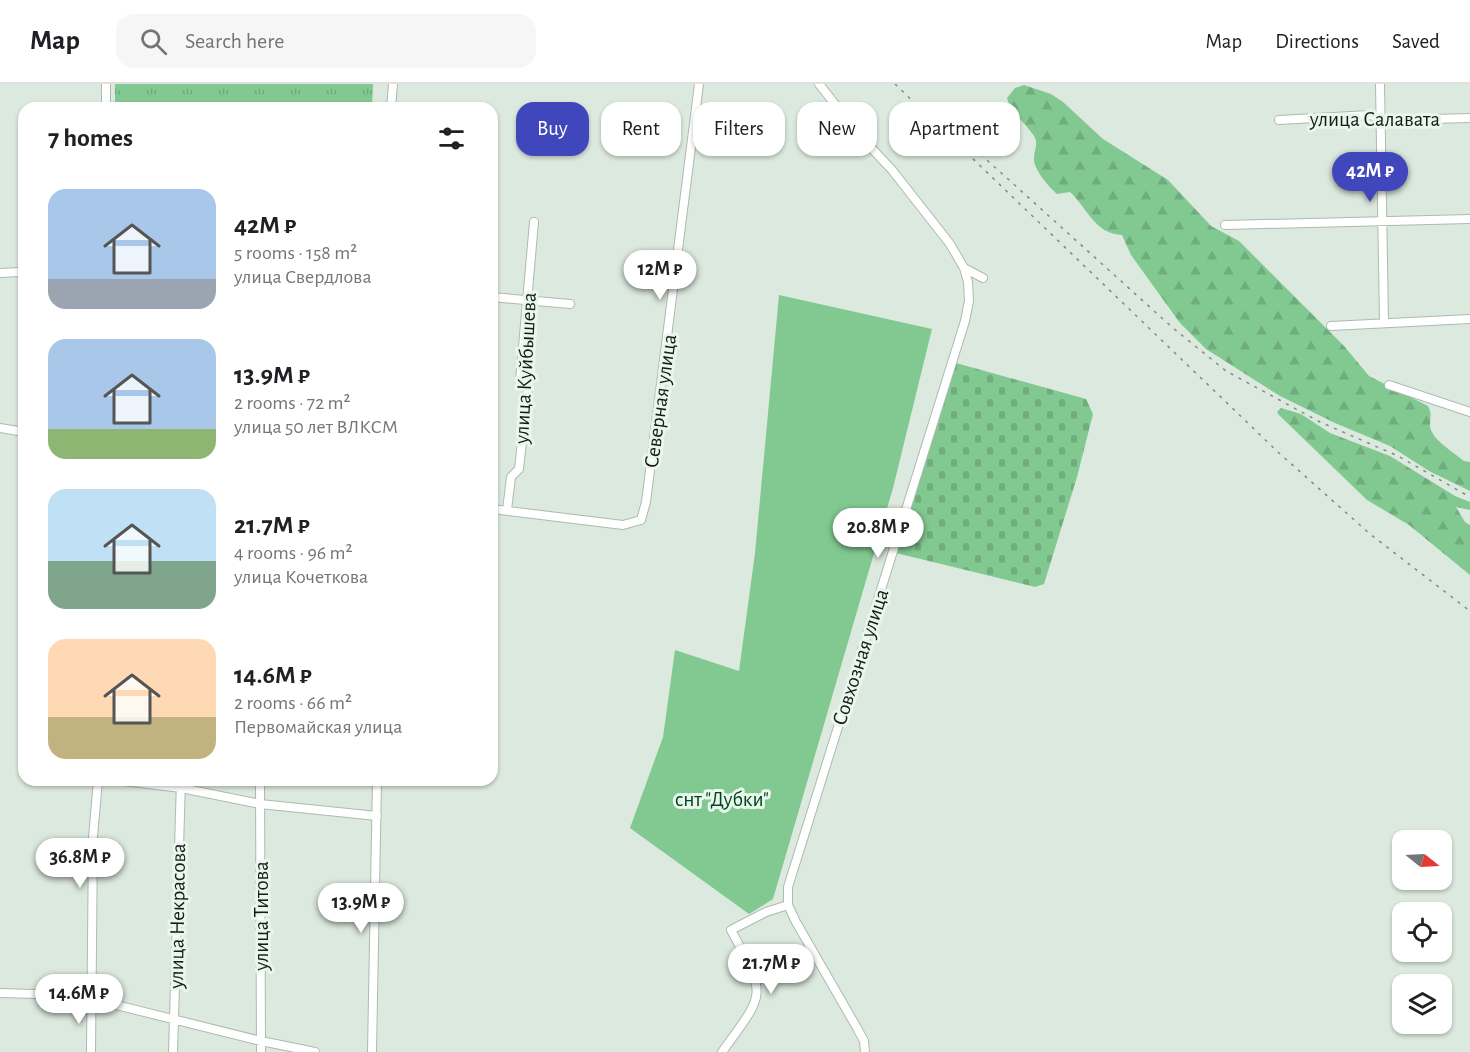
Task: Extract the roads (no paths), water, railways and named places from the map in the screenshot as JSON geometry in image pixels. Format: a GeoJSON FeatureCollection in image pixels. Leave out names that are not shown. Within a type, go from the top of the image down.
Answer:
{"type":"FeatureCollection","features":[{"type":"Feature","properties":{"kind":"street"},"geometry":{"type":"LineString","coordinates":[[106,84],[106,102]]}},
{"type":"Feature","properties":{"kind":"street"},"geometry":{"type":"LineString","coordinates":[[392,102],[393,84]]}},
{"type":"Feature","properties":{"kind":"street","name":"Северная улица"},"geometry":{"type":"LineString","coordinates":[[507,510],[623,525],[641,520],[646,502],[699,84]]}},
{"type":"Feature","properties":{"kind":"street","name":"Совхозная улица"},"geometry":{"type":"LineString","coordinates":[[788,905],[788,887],[965,321],[969,292],[964,268],[935,224],[819,84]]}},
{"type":"Feature","properties":{"kind":"street"},"geometry":{"type":"LineString","coordinates":[[1380,84],[1384,322]]}},
{"type":"Feature","properties":{"kind":"street","name":"улица Салавата"},"geometry":{"type":"LineString","coordinates":[[1279,120],[1370,115],[1391,120],[1470,118]]}},
{"type":"Feature","properties":{"kind":"street"},"geometry":{"type":"LineString","coordinates":[[1225,225],[1470,219]]}},
{"type":"Feature","properties":{"kind":"street","name":"улица Куйбышева"},"geometry":{"type":"LineString","coordinates":[[507,510],[511,477],[519,469],[528,388],[520,381],[534,222]]}},
{"type":"Feature","properties":{"kind":"street"},"geometry":{"type":"LineString","coordinates":[[964,268],[983,278]]}},
{"type":"Feature","properties":{"kind":"street"},"geometry":{"type":"LineString","coordinates":[[0,273],[18,272]]}},
{"type":"Feature","properties":{"kind":"street"},"geometry":{"type":"LineString","coordinates":[[498,298],[570,304]]}},
{"type":"Feature","properties":{"kind":"street"},"geometry":{"type":"LineString","coordinates":[[1331,326],[1470,319]]}},
{"type":"Feature","properties":{"kind":"street"},"geometry":{"type":"LineString","coordinates":[[1389,385],[1470,412]]}},
{"type":"Feature","properties":{"kind":"street"},"geometry":{"type":"LineString","coordinates":[[0,428],[18,431]]}},
{"type":"Feature","properties":{"kind":"street"},"geometry":{"type":"LineString","coordinates":[[498,509],[507,510]]}},
{"type":"Feature","properties":{"kind":"street"},"geometry":{"type":"LineString","coordinates":[[91,1052],[93,837],[97,786]]}},
{"type":"Feature","properties":{"kind":"street","name":"улица Некрасова"},"geometry":{"type":"LineString","coordinates":[[173,1052],[181,786]]}},
{"type":"Feature","properties":{"kind":"street"},"geometry":{"type":"LineString","coordinates":[[189,786],[260,804],[377,816]]}},
{"type":"Feature","properties":{"kind":"street","name":"улица Титова"},"geometry":{"type":"LineString","coordinates":[[260,786],[261,1052]]}},
{"type":"Feature","properties":{"kind":"street"},"geometry":{"type":"LineString","coordinates":[[372,1052],[377,786]]}},
{"type":"Feature","properties":{"kind":"street"},"geometry":{"type":"LineString","coordinates":[[722,1052],[755,1006],[758,994],[752,970],[731,930],[766,912],[788,905],[857,1028],[865,1052]]}},
{"type":"Feature","properties":{"kind":"street"},"geometry":{"type":"LineString","coordinates":[[0,993],[69,995],[92,999],[315,1052]]}},
{"type":"Feature","properties":{"kind":"railway"},"geometry":{"type":"LineString","coordinates":[[895,84],[1279,453],[1370,534],[1470,611]]}},
{"type":"Feature","properties":{"kind":"railway"},"geometry":{"type":"LineString","coordinates":[[982,156],[1173,328],[1226,371],[1320,422],[1398,456],[1470,497]]}},
{"type":"Feature","properties":{"kind":"park label","name":"снт \"Дубки\""},"geometry":{"type":"Point","coordinates":[722,799]}}]}
